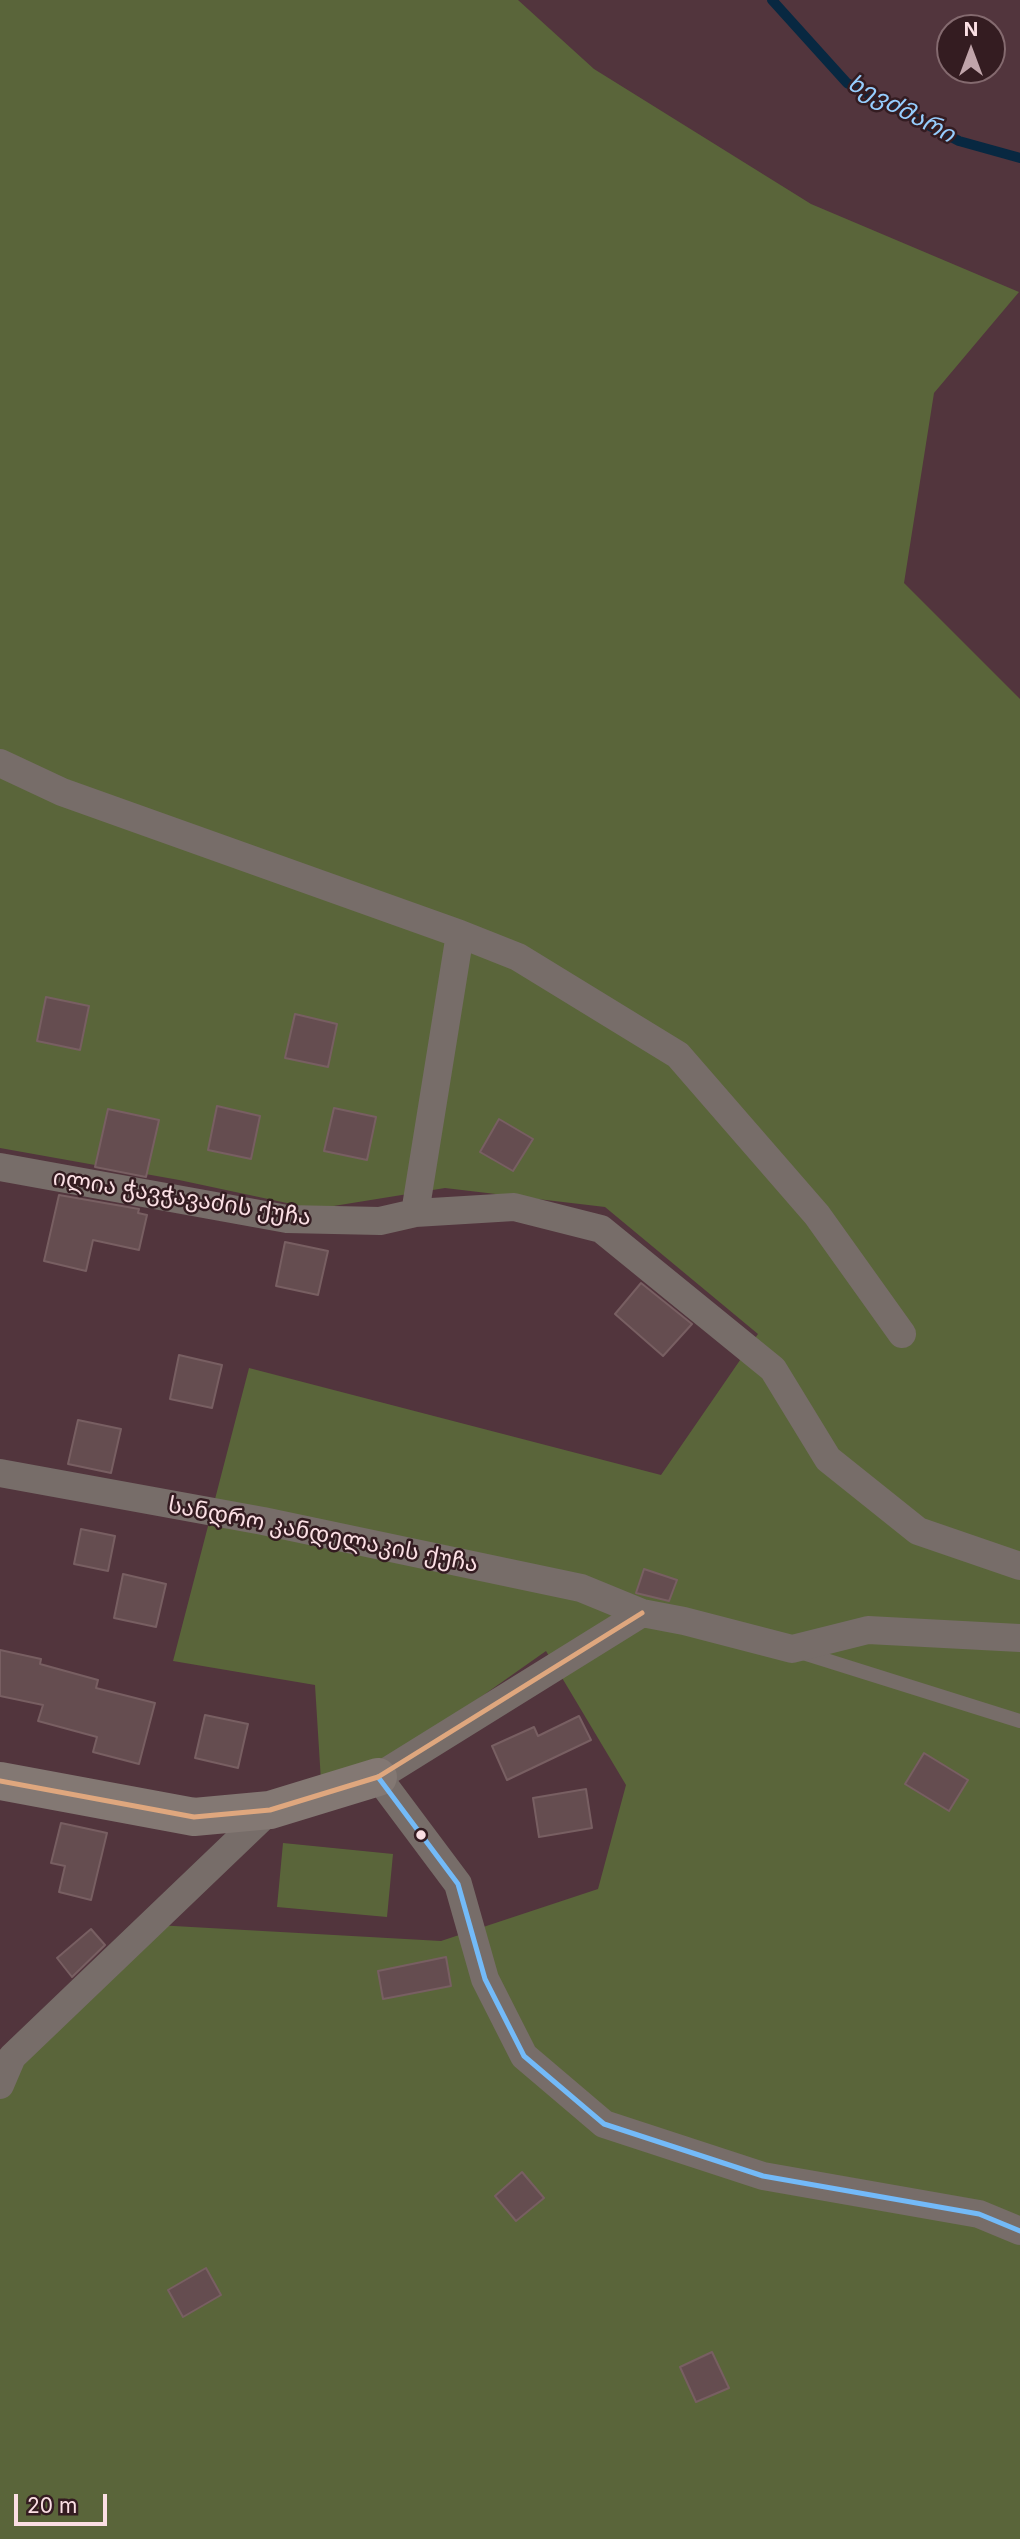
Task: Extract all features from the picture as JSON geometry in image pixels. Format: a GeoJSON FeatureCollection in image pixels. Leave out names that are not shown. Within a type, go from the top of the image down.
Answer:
{"type":"FeatureCollection","features":[{"type":"Feature","properties":{"kind":"street"},"geometry":{"type":"LineString","coordinates":[[0,763],[62,792],[518,957],[678,1055],[817,1215],[902,1334]]}},
{"type":"Feature","properties":{"kind":"street"},"geometry":{"type":"LineString","coordinates":[[415,1213],[460,934]]}},
{"type":"Feature","properties":{"kind":"street","name":"ილია ჭავჭავაძის ქუჩა"},"geometry":{"type":"LineString","coordinates":[[0,1167],[287,1219],[380,1222],[415,1213],[514,1207],[601,1229],[773,1369],[828,1459],[918,1531],[1020,1566]]}},
{"type":"Feature","properties":{"kind":"street","name":"სანდრო კანდელაკის ქუჩა"},"geometry":{"type":"LineString","coordinates":[[0,1473],[263,1521],[580,1588],[642,1613],[792,1649]]}},
{"type":"Feature","properties":{"kind":"street"},"geometry":{"type":"LineString","coordinates":[[0,1781],[194,1817],[270,1810],[378,1777],[642,1613]]}},
{"type":"Feature","properties":{"kind":"street"},"geometry":{"type":"LineString","coordinates":[[792,1649],[868,1630],[1020,1638]]}},
{"type":"Feature","properties":{"kind":"street"},"geometry":{"type":"LineString","coordinates":[[378,1777],[458,1884],[485,1979],[524,2056],[604,2124],[763,2176],[979,2214],[1020,2231]]}},
{"type":"Feature","properties":{"kind":"street"},"geometry":{"type":"LineString","coordinates":[[0,2085],[12,2057],[270,1810]]}},
{"type":"Feature","properties":{"kind":"lane"},"geometry":{"type":"LineString","coordinates":[[792,1649],[1020,1721]]}},
{"type":"Feature","properties":{"kind":"green space"},"geometry":{"type":"Polygon","coordinates":[[[0,0],[518,0],[594,69],[811,204],[1019,292],[934,393],[904,583],[1020,699],[1020,2539],[0,2539],[0,2097],[39,2043],[156,1925],[441,1941],[598,1889],[626,1785],[546,1651],[380,1768],[321,1781],[315,1685],[173,1661],[249,1368],[661,1475],[758,1334],[605,1207],[445,1188],[315,1209],[179,1180],[0,1148],[0,0]]]}},
{"type":"Feature","properties":{"kind":"green space"},"geometry":{"type":"Polygon","coordinates":[[[283,1843],[393,1854],[387,1917],[277,1907],[283,1843]]]}},
{"type":"Feature","properties":{"kind":"building"},"geometry":{"type":"Polygon","coordinates":[[[46,997],[89,1006],[80,1050],[37,1041],[46,997]]]}},
{"type":"Feature","properties":{"kind":"building"},"geometry":{"type":"Polygon","coordinates":[[[295,1014],[337,1024],[328,1067],[285,1058],[295,1014]]]}},
{"type":"Feature","properties":{"kind":"building"},"geometry":{"type":"Polygon","coordinates":[[[217,1106],[260,1116],[251,1159],[208,1150],[217,1106]]]}},
{"type":"Feature","properties":{"kind":"building"},"geometry":{"type":"Polygon","coordinates":[[[334,1108],[376,1117],[367,1160],[324,1151],[334,1108]]]}},
{"type":"Feature","properties":{"kind":"building"},"geometry":{"type":"Polygon","coordinates":[[[108,1109],[159,1120],[146,1177],[95,1167],[108,1109]]]}},
{"type":"Feature","properties":{"kind":"building"},"geometry":{"type":"Polygon","coordinates":[[[499,1119],[533,1139],[513,1171],[480,1152],[499,1119]]]}},
{"type":"Feature","properties":{"kind":"building"},"geometry":{"type":"Polygon","coordinates":[[[59,1195],[139,1209],[138,1213],[147,1215],[139,1250],[93,1240],[86,1271],[44,1261],[59,1195]]]}},
{"type":"Feature","properties":{"kind":"building"},"geometry":{"type":"Polygon","coordinates":[[[285,1242],[328,1251],[318,1295],[276,1286],[285,1242]]]}},
{"type":"Feature","properties":{"kind":"building"},"geometry":{"type":"Polygon","coordinates":[[[641,1283],[692,1324],[663,1356],[615,1314],[641,1283]]]}},
{"type":"Feature","properties":{"kind":"building"},"geometry":{"type":"Polygon","coordinates":[[[179,1355],[222,1365],[212,1408],[170,1399],[179,1355]]]}},
{"type":"Feature","properties":{"kind":"building"},"geometry":{"type":"Polygon","coordinates":[[[78,1420],[121,1429],[111,1473],[68,1464],[78,1420]]]}},
{"type":"Feature","properties":{"kind":"building"},"geometry":{"type":"Polygon","coordinates":[[[81,1529],[115,1536],[108,1571],[74,1564],[81,1529]]]}},
{"type":"Feature","properties":{"kind":"building"},"geometry":{"type":"Polygon","coordinates":[[[644,1569],[677,1580],[669,1601],[636,1593],[644,1569]]]}},
{"type":"Feature","properties":{"kind":"building"},"geometry":{"type":"Polygon","coordinates":[[[123,1574],[166,1584],[156,1627],[114,1618],[123,1574]]]}},
{"type":"Feature","properties":{"kind":"building"},"geometry":{"type":"Polygon","coordinates":[[[0,1650],[41,1659],[40,1664],[98,1680],[96,1688],[155,1703],[139,1764],[93,1752],[97,1737],[38,1721],[43,1705],[0,1696],[0,1650]]]}},
{"type":"Feature","properties":{"kind":"building"},"geometry":{"type":"Polygon","coordinates":[[[205,1715],[248,1724],[238,1768],[195,1758],[205,1715]]]}},
{"type":"Feature","properties":{"kind":"building"},"geometry":{"type":"Polygon","coordinates":[[[579,1716],[591,1740],[507,1780],[492,1746],[534,1727],[538,1736],[579,1716]]]}},
{"type":"Feature","properties":{"kind":"building"},"geometry":{"type":"Polygon","coordinates":[[[924,1753],[968,1780],[949,1811],[905,1784],[924,1753]]]}},
{"type":"Feature","properties":{"kind":"building"},"geometry":{"type":"Polygon","coordinates":[[[586,1789],[592,1828],[539,1837],[533,1798],[586,1789]]]}},
{"type":"Feature","properties":{"kind":"building"},"geometry":{"type":"Polygon","coordinates":[[[61,1823],[107,1833],[91,1900],[59,1892],[65,1866],[51,1863],[61,1823]]]}},
{"type":"Feature","properties":{"kind":"building"},"geometry":{"type":"Polygon","coordinates":[[[91,1929],[105,1945],[72,1977],[57,1958],[91,1929]]]}},
{"type":"Feature","properties":{"kind":"building"},"geometry":{"type":"Polygon","coordinates":[[[446,1957],[451,1986],[383,1999],[378,1971],[446,1957]]]}},
{"type":"Feature","properties":{"kind":"building"},"geometry":{"type":"Polygon","coordinates":[[[522,2172],[544,2198],[516,2221],[495,2196],[522,2172]]]}},
{"type":"Feature","properties":{"kind":"building"},"geometry":{"type":"Polygon","coordinates":[[[206,2268],[221,2295],[183,2317],[168,2290],[206,2268]]]}},
{"type":"Feature","properties":{"kind":"building"},"geometry":{"type":"Polygon","coordinates":[[[712,2352],[729,2388],[696,2402],[680,2367],[712,2352]]]}},
{"type":"Feature","properties":{"kind":"waterway","name":"ხევძმარი"},"geometry":{"type":"LineString","coordinates":[[772,0],[847,83],[959,141],[1020,158]]}},
{"type":"Feature","properties":{"kind":"transit line"},"geometry":{"type":"LineString","coordinates":[[0,1781],[194,1817],[270,1810],[378,1777],[642,1613]]}},
{"type":"Feature","properties":{"kind":"transit line"},"geometry":{"type":"LineString","coordinates":[[378,1777],[458,1884],[485,1979],[524,2056],[604,2124],[763,2176],[979,2214],[1020,2231]]}}]}
